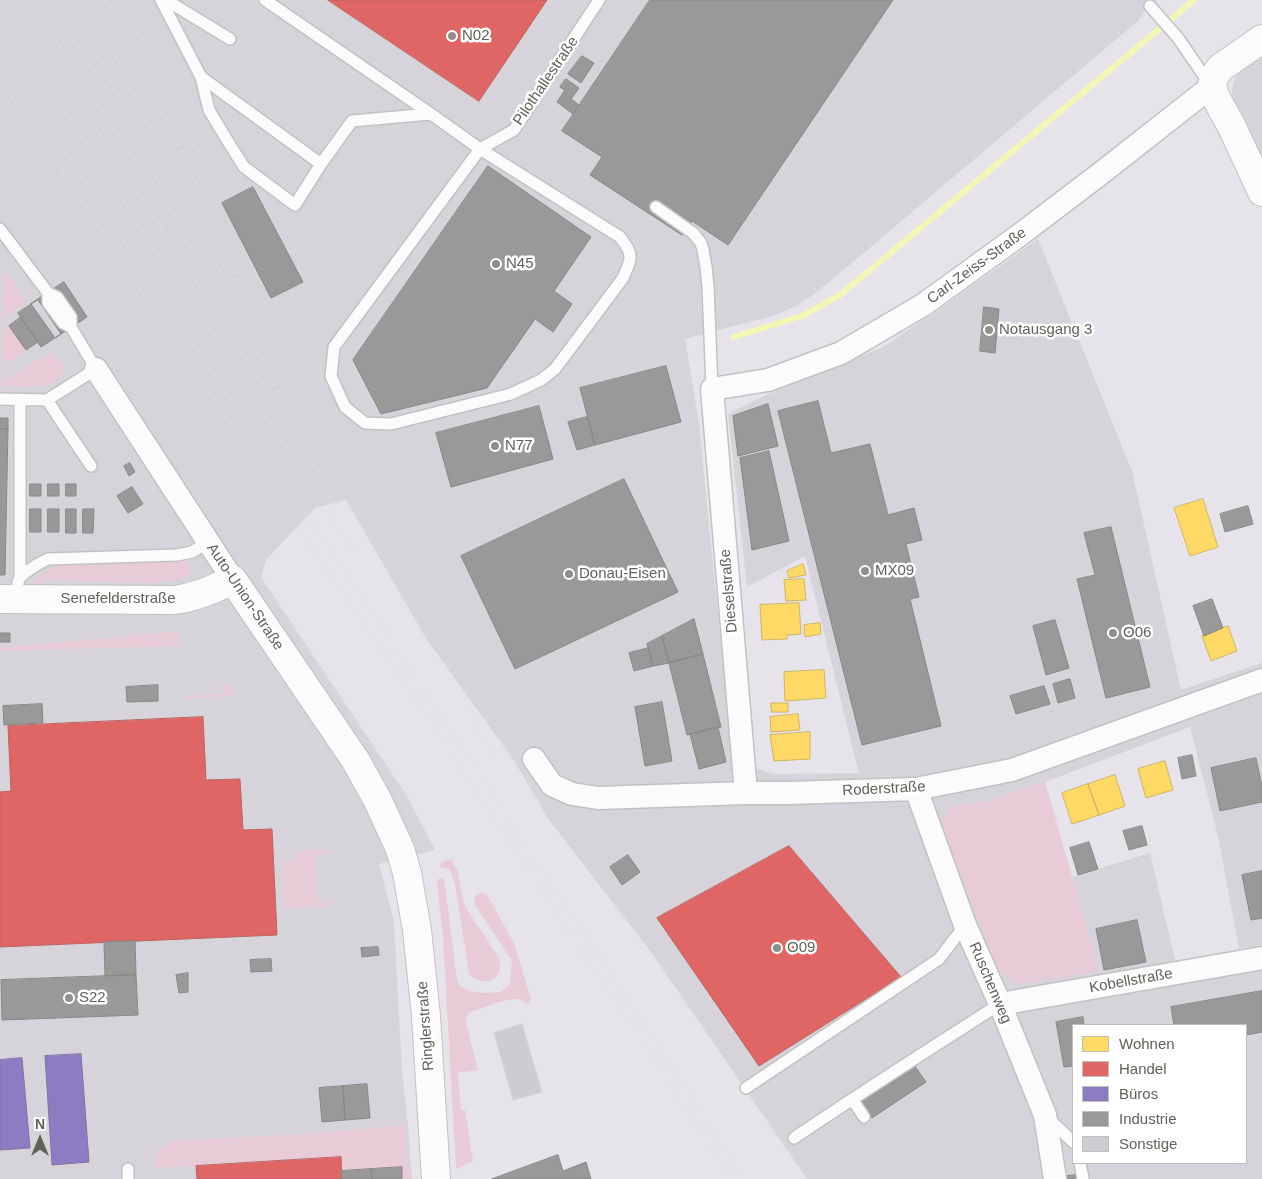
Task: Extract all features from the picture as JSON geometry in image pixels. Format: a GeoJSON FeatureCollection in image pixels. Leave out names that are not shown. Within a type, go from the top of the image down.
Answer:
{"type":"FeatureCollection","features":[{"type":"Feature","properties":{"kind":"street"},"geometry":{"type":"LineString","coordinates":[[1262,39],[1220,68],[1214,77],[1212,86],[1216,98],[1232,126],[1262,192]]}},
{"type":"Feature","properties":{"kind":"street","name":"Carl-Zeiss-Straße"},"geometry":{"type":"LineString","coordinates":[[712,389],[768,380],[841,353],[923,305],[1029,228],[1212,86]]}},
{"type":"Feature","properties":{"kind":"street","name":"Auto-Union-Straße"},"geometry":{"type":"LineString","coordinates":[[96,369],[233,580],[356,761],[390,825],[400,849],[407,874]]}},
{"type":"Feature","properties":{"kind":"street","name":"Dieselstraße"},"geometry":{"type":"LineString","coordinates":[[712,389],[746,793]]}},
{"type":"Feature","properties":{"kind":"street","name":"Senefelderstraße"},"geometry":{"type":"LineString","coordinates":[[12,592],[175,600],[200,595],[233,580]]}},
{"type":"Feature","properties":{"kind":"street","name":"Roderstraße"},"geometry":{"type":"LineString","coordinates":[[534,759],[552,785],[572,794],[598,798],[916,789],[1012,770],[1262,680]]}},
{"type":"Feature","properties":{"kind":"street","name":"Ruschenweg"},"geometry":{"type":"LineString","coordinates":[[916,789],[966,925],[1045,1116],[1055,1179]]}},
{"type":"Feature","properties":{"kind":"street","name":"Ringlerstraße"},"geometry":{"type":"LineString","coordinates":[[407,874],[417,930],[425,1006],[436,1179]]}},
{"type":"Feature","properties":{"kind":"street","name":"Kobellstraße"},"geometry":{"type":"LineString","coordinates":[[1000,1004],[1262,958]]}},
{"type":"Feature","properties":{"kind":"lane"},"geometry":{"type":"LineString","coordinates":[[160,0],[201,77],[210,110],[244,167],[295,205],[347,118],[431,114]]}},
{"type":"Feature","properties":{"kind":"lane"},"geometry":{"type":"LineString","coordinates":[[166,0],[230,38]]}},
{"type":"Feature","properties":{"kind":"lane"},"geometry":{"type":"LineString","coordinates":[[265,0],[480,148],[620,237],[630,249],[630,262],[624,278],[555,369],[541,380],[511,394],[391,424],[365,423],[345,407],[331,376],[334,347],[480,148]]}},
{"type":"Feature","properties":{"kind":"lane","name":"Pilothallestraße"},"geometry":{"type":"LineString","coordinates":[[480,148],[514,130],[599,0]]}},
{"type":"Feature","properties":{"kind":"lane"},"geometry":{"type":"LineString","coordinates":[[1153,9],[1178,38],[1212,86]]}},
{"type":"Feature","properties":{"kind":"lane"},"geometry":{"type":"LineString","coordinates":[[201,77],[321,164]]}},
{"type":"Feature","properties":{"kind":"lane"},"geometry":{"type":"LineString","coordinates":[[656,207],[687,228],[701,243],[708,286],[712,389]]}},
{"type":"Feature","properties":{"kind":"lane","name":"Auto-Union-Straße"},"geometry":{"type":"LineString","coordinates":[[2,237],[48,293],[48,303],[62,323],[72,327],[96,369]]}},
{"type":"Feature","properties":{"kind":"lane"},"geometry":{"type":"LineString","coordinates":[[0,399],[47,400],[96,369]]}},
{"type":"Feature","properties":{"kind":"lane"},"geometry":{"type":"LineString","coordinates":[[12,592],[20,399]]}},
{"type":"Feature","properties":{"kind":"lane"},"geometry":{"type":"LineString","coordinates":[[47,400],[91,466]]}},
{"type":"Feature","properties":{"kind":"lane"},"geometry":{"type":"LineString","coordinates":[[12,592],[38,564],[48,559],[177,555],[192,552],[208,542]]}},
{"type":"Feature","properties":{"kind":"lane"},"geometry":{"type":"LineString","coordinates":[[746,1088],[939,959],[966,925]]}},
{"type":"Feature","properties":{"kind":"lane"},"geometry":{"type":"LineString","coordinates":[[794,1138],[1000,1004]]}},
{"type":"Feature","properties":{"kind":"lane"},"geometry":{"type":"LineString","coordinates":[[852,1099],[864,1118]]}},
{"type":"Feature","properties":{"kind":"lane"},"geometry":{"type":"LineString","coordinates":[[1045,1116],[1072,1141]]}},
{"type":"Feature","properties":{"kind":"lane"},"geometry":{"type":"LineString","coordinates":[[1080,1164],[1083,1179]]}},
{"type":"Feature","properties":{"kind":"shaded area"},"geometry":{"type":"Polygon","coordinates":[[[0,0],[1157,0],[1142,14],[1139,20],[811,296],[798,305],[776,315],[685,339],[699,424],[733,765],[762,770],[772,774],[859,773],[805,556],[747,587],[728,414],[766,395],[883,347],[1038,239],[1132,471],[1181,690],[1262,663],[1262,945],[1239,949],[1218,836],[1190,727],[1045,782],[1072,877],[1150,853],[1180,981],[1262,966],[1262,1179],[807,1179],[651,952],[549,820],[513,759],[427,640],[346,500],[315,508],[266,560],[261,577],[407,796],[435,850],[379,864],[394,922],[402,1072],[411,1168],[402,1167],[402,1179],[0,1179],[0,0]]]}},
{"type":"Feature","properties":{"kind":"shaded area"},"geometry":{"type":"Polygon","coordinates":[[[1262,57],[1262,163],[1233,101],[1232,93],[1233,83],[1237,75],[1262,57]]]}},
{"type":"Feature","properties":{"kind":"shaded area"},"geometry":{"type":"Polygon","coordinates":[[[4,270],[27,301],[2,319],[4,270]]]}},
{"type":"Feature","properties":{"kind":"shaded area"},"geometry":{"type":"Polygon","coordinates":[[[9,326],[26,350],[12,360],[2,362],[2,328],[9,326]]]}},
{"type":"Feature","properties":{"kind":"shaded area"},"geometry":{"type":"Polygon","coordinates":[[[51,353],[54,354],[64,367],[61,375],[55,381],[29,387],[2,386],[2,382],[51,353]]]}},
{"type":"Feature","properties":{"kind":"shaded area"},"geometry":{"type":"Polygon","coordinates":[[[186,561],[191,566],[189,575],[178,580],[152,583],[41,580],[41,585],[29,585],[44,572],[57,566],[186,561]]]}},
{"type":"Feature","properties":{"kind":"shaded area"},"geometry":{"type":"Polygon","coordinates":[[[178,631],[179,646],[0,651],[0,648],[178,631]]]}},
{"type":"Feature","properties":{"kind":"shaded area"},"geometry":{"type":"Polygon","coordinates":[[[223,681],[232,690],[232,696],[182,699],[182,696],[223,694],[223,681]]]}},
{"type":"Feature","properties":{"kind":"shaded area"},"geometry":{"type":"Polygon","coordinates":[[[1045,782],[1099,971],[1019,984],[998,970],[940,822],[951,807],[988,801],[1045,782]]]}},
{"type":"Feature","properties":{"kind":"shaded area"},"geometry":{"type":"Polygon","coordinates":[[[326,849],[328,855],[315,855],[317,902],[332,901],[330,906],[284,909],[282,862],[294,861],[293,851],[326,849]]]}},
{"type":"Feature","properties":{"kind":"shaded area"},"geometry":{"type":"Polygon","coordinates":[[[451,859],[458,872],[466,908],[499,958],[500,970],[492,980],[476,979],[469,974],[455,884],[450,869],[441,868],[440,866],[442,862],[451,859]]]}},
{"type":"Feature","properties":{"kind":"shaded area"},"geometry":{"type":"Polygon","coordinates":[[[441,878],[444,880],[445,885],[457,980],[460,986],[469,991],[486,993],[501,992],[510,984],[512,961],[475,905],[477,894],[484,893],[487,895],[514,943],[531,999],[528,1004],[522,1000],[512,999],[473,1011],[467,1016],[466,1024],[478,1070],[458,1073],[461,1110],[465,1110],[473,1161],[456,1169],[443,937],[437,884],[437,880],[441,878]]]}},
{"type":"Feature","properties":{"kind":"shaded area"},"geometry":{"type":"Polygon","coordinates":[[[404,1125],[407,1167],[411,1168],[412,1179],[402,1179],[401,1167],[341,1171],[196,1166],[155,1168],[156,1153],[170,1141],[287,1135],[404,1125]]]}},
{"type":"Feature","properties":{"kind":"building: Wohnen"},"geometry":{"type":"Polygon","coordinates":[[[1203,499],[1218,547],[1190,556],[1174,508],[1203,499]]]}},
{"type":"Feature","properties":{"kind":"building: Wohnen"},"geometry":{"type":"Polygon","coordinates":[[[803,564],[806,575],[789,578],[787,571],[803,564]]]}},
{"type":"Feature","properties":{"kind":"building: Wohnen"},"geometry":{"type":"Polygon","coordinates":[[[804,579],[806,600],[786,601],[784,580],[804,579]]]}},
{"type":"Feature","properties":{"kind":"building: Wohnen"},"geometry":{"type":"Polygon","coordinates":[[[799,603],[801,634],[787,635],[787,639],[762,640],[760,605],[799,603]]]}},
{"type":"Feature","properties":{"kind":"building: Wohnen"},"geometry":{"type":"Polygon","coordinates":[[[820,623],[821,634],[805,637],[804,625],[820,623]]]}},
{"type":"Feature","properties":{"kind":"building: Wohnen"},"geometry":{"type":"Polygon","coordinates":[[[1228,626],[1237,651],[1211,661],[1202,636],[1228,626]]]}},
{"type":"Feature","properties":{"kind":"building: Wohnen"},"geometry":{"type":"Polygon","coordinates":[[[824,670],[826,698],[785,701],[784,672],[824,670]]]}},
{"type":"Feature","properties":{"kind":"building: Wohnen"},"geometry":{"type":"Polygon","coordinates":[[[771,703],[788,703],[788,712],[772,712],[771,703]]]}},
{"type":"Feature","properties":{"kind":"building: Wohnen"},"geometry":{"type":"Polygon","coordinates":[[[798,714],[800,730],[771,732],[770,717],[798,714]]]}},
{"type":"Feature","properties":{"kind":"building: Wohnen"},"geometry":{"type":"Polygon","coordinates":[[[810,732],[810,759],[774,761],[770,735],[810,732]]]}},
{"type":"Feature","properties":{"kind":"building: Wohnen"},"geometry":{"type":"Polygon","coordinates":[[[1165,761],[1173,790],[1146,798],[1138,769],[1165,761]]]}},
{"type":"Feature","properties":{"kind":"building: Wohnen"},"geometry":{"type":"Polygon","coordinates":[[[1115,775],[1125,806],[1099,815],[1088,784],[1115,775]]]}},
{"type":"Feature","properties":{"kind":"building: Wohnen"},"geometry":{"type":"Polygon","coordinates":[[[1088,784],[1099,815],[1072,824],[1062,793],[1088,784]]]}},
{"type":"Feature","properties":{"kind":"building: Handel","name":"N02"},"geometry":{"type":"Polygon","coordinates":[[[328,0],[547,0],[479,101],[328,0]]]}},
{"type":"Feature","properties":{"kind":"building: Handel"},"geometry":{"type":"Polygon","coordinates":[[[203,717],[206,780],[240,779],[243,830],[272,829],[277,935],[0,947],[0,792],[11,791],[8,726],[203,717]]]}},
{"type":"Feature","properties":{"kind":"building: Handel","name":"O09"},"geometry":{"type":"Polygon","coordinates":[[[789,846],[901,977],[759,1066],[657,918],[789,846]]]}},
{"type":"Feature","properties":{"kind":"building: Handel"},"geometry":{"type":"Polygon","coordinates":[[[341,1157],[342,1179],[197,1179],[196,1166],[341,1157]]]}},
{"type":"Feature","properties":{"kind":"building: Büros"},"geometry":{"type":"Polygon","coordinates":[[[81,1054],[89,1162],[52,1165],[45,1056],[81,1054]]]}},
{"type":"Feature","properties":{"kind":"building: Büros"},"geometry":{"type":"Polygon","coordinates":[[[22,1058],[30,1148],[0,1150],[0,1060],[22,1058]]]}},
{"type":"Feature","properties":{"kind":"building: Industrie"},"geometry":{"type":"Polygon","coordinates":[[[650,0],[893,0],[728,245],[692,221],[682,235],[590,175],[602,157],[562,131],[650,0]]]}},
{"type":"Feature","properties":{"kind":"building: Industrie"},"geometry":{"type":"Polygon","coordinates":[[[582,56],[594,63],[581,83],[568,74],[582,56]]]}},
{"type":"Feature","properties":{"kind":"building: Industrie"},"geometry":{"type":"Polygon","coordinates":[[[566,79],[579,88],[571,99],[579,105],[573,114],[557,102],[565,90],[560,87],[566,79]]]}},
{"type":"Feature","properties":{"kind":"building: Industrie","name":"N45"},"geometry":{"type":"Polygon","coordinates":[[[488,166],[591,237],[554,291],[572,304],[553,332],[535,319],[487,388],[381,414],[353,360],[488,166]]]}},
{"type":"Feature","properties":{"kind":"building: Industrie"},"geometry":{"type":"Polygon","coordinates":[[[253,187],[303,282],[271,298],[222,203],[253,187]]]}},
{"type":"Feature","properties":{"kind":"building: Industrie"},"geometry":{"type":"Polygon","coordinates":[[[64,282],[87,317],[55,338],[31,304],[64,282]]]}},
{"type":"Feature","properties":{"kind":"building: Industrie"},"geometry":{"type":"Polygon","coordinates":[[[38,300],[61,334],[41,347],[18,313],[38,300]]]}},
{"type":"Feature","properties":{"kind":"building: Industrie","name":"Notausgang 3"},"geometry":{"type":"Polygon","coordinates":[[[984,307],[999,309],[995,353],[980,351],[984,307]]]}},
{"type":"Feature","properties":{"kind":"building: Industrie"},"geometry":{"type":"Polygon","coordinates":[[[21,317],[38,342],[26,350],[9,326],[21,317]]]}},
{"type":"Feature","properties":{"kind":"building: Industrie"},"geometry":{"type":"Polygon","coordinates":[[[666,366],[681,422],[595,445],[580,388],[666,366]]]}},
{"type":"Feature","properties":{"kind":"building: Industrie","name":"MX09"},"geometry":{"type":"Polygon","coordinates":[[[818,401],[831,453],[870,444],[888,515],[914,508],[922,540],[906,544],[919,597],[910,599],[941,726],[862,745],[778,411],[818,401]]]}},
{"type":"Feature","properties":{"kind":"building: Industrie"},"geometry":{"type":"Polygon","coordinates":[[[768,404],[778,446],[738,456],[733,416],[768,404]]]}},
{"type":"Feature","properties":{"kind":"building: Industrie","name":"N77"},"geometry":{"type":"Polygon","coordinates":[[[539,406],[553,459],[451,487],[436,433],[539,406]]]}},
{"type":"Feature","properties":{"kind":"building: Industrie"},"geometry":{"type":"Polygon","coordinates":[[[587,417],[595,445],[577,450],[568,422],[587,417]]]}},
{"type":"Feature","properties":{"kind":"building: Industrie"},"geometry":{"type":"Polygon","coordinates":[[[0,418],[8,418],[8,429],[0,429],[0,418]]]}},
{"type":"Feature","properties":{"kind":"building: Industrie"},"geometry":{"type":"Polygon","coordinates":[[[0,429],[8,429],[5,575],[0,575],[0,429]]]}},
{"type":"Feature","properties":{"kind":"building: Industrie"},"geometry":{"type":"Polygon","coordinates":[[[769,451],[789,541],[752,550],[740,458],[769,451]]]}},
{"type":"Feature","properties":{"kind":"building: Industrie"},"geometry":{"type":"Polygon","coordinates":[[[130,463],[135,472],[129,476],[124,466],[130,463]]]}},
{"type":"Feature","properties":{"kind":"building: Industrie","name":"Donau-Eisen"},"geometry":{"type":"Polygon","coordinates":[[[624,479],[678,592],[515,669],[461,556],[624,479]]]}},
{"type":"Feature","properties":{"kind":"building: Industrie"},"geometry":{"type":"Polygon","coordinates":[[[30,484],[41,484],[41,496],[30,496],[30,484]]]}},
{"type":"Feature","properties":{"kind":"building: Industrie"},"geometry":{"type":"Polygon","coordinates":[[[48,484],[59,484],[59,496],[48,496],[48,484]]]}},
{"type":"Feature","properties":{"kind":"building: Industrie"},"geometry":{"type":"Polygon","coordinates":[[[66,484],[76,484],[76,496],[66,496],[66,484]]]}},
{"type":"Feature","properties":{"kind":"building: Industrie"},"geometry":{"type":"Polygon","coordinates":[[[132,487],[143,504],[128,513],[117,496],[132,487]]]}},
{"type":"Feature","properties":{"kind":"building: Industrie"},"geometry":{"type":"Polygon","coordinates":[[[1248,506],[1253,524],[1225,532],[1220,514],[1248,506]]]}},
{"type":"Feature","properties":{"kind":"building: Industrie"},"geometry":{"type":"Polygon","coordinates":[[[30,509],[41,509],[41,532],[30,532],[30,509]]]}},
{"type":"Feature","properties":{"kind":"building: Industrie"},"geometry":{"type":"Polygon","coordinates":[[[48,509],[59,509],[59,532],[48,532],[48,509]]]}},
{"type":"Feature","properties":{"kind":"building: Industrie"},"geometry":{"type":"Polygon","coordinates":[[[66,509],[76,509],[76,533],[66,533],[66,509]]]}},
{"type":"Feature","properties":{"kind":"building: Industrie"},"geometry":{"type":"Polygon","coordinates":[[[83,509],[94,509],[93,533],[83,533],[83,509]]]}},
{"type":"Feature","properties":{"kind":"building: Industrie","name":"O06"},"geometry":{"type":"Polygon","coordinates":[[[1111,527],[1150,687],[1106,698],[1077,579],[1095,575],[1084,533],[1111,527]]]}},
{"type":"Feature","properties":{"kind":"building: Industrie"},"geometry":{"type":"Polygon","coordinates":[[[1212,599],[1223,628],[1204,636],[1193,606],[1212,599]]]}},
{"type":"Feature","properties":{"kind":"building: Industrie"},"geometry":{"type":"Polygon","coordinates":[[[694,619],[703,654],[669,663],[662,636],[694,619]]]}},
{"type":"Feature","properties":{"kind":"building: Industrie"},"geometry":{"type":"Polygon","coordinates":[[[1055,620],[1069,668],[1046,675],[1033,626],[1055,620]]]}},
{"type":"Feature","properties":{"kind":"building: Industrie"},"geometry":{"type":"Polygon","coordinates":[[[0,633],[10,633],[10,642],[0,642],[0,633]]]}},
{"type":"Feature","properties":{"kind":"building: Industrie"},"geometry":{"type":"Polygon","coordinates":[[[662,636],[669,663],[653,666],[647,644],[662,636]]]}},
{"type":"Feature","properties":{"kind":"building: Industrie"},"geometry":{"type":"Polygon","coordinates":[[[649,648],[653,666],[634,671],[629,653],[649,648]]]}},
{"type":"Feature","properties":{"kind":"building: Industrie"},"geometry":{"type":"Polygon","coordinates":[[[703,654],[721,727],[687,735],[669,663],[703,654]]]}},
{"type":"Feature","properties":{"kind":"building: Industrie"},"geometry":{"type":"Polygon","coordinates":[[[1070,679],[1075,698],[1058,703],[1053,684],[1070,679]]]}},
{"type":"Feature","properties":{"kind":"building: Industrie"},"geometry":{"type":"Polygon","coordinates":[[[158,685],[158,701],[127,702],[126,687],[158,685]]]}},
{"type":"Feature","properties":{"kind":"building: Industrie"},"geometry":{"type":"Polygon","coordinates":[[[1044,686],[1050,704],[1016,714],[1010,696],[1044,686]]]}},
{"type":"Feature","properties":{"kind":"building: Industrie"},"geometry":{"type":"Polygon","coordinates":[[[662,702],[672,761],[645,766],[635,707],[662,702]]]}},
{"type":"Feature","properties":{"kind":"building: Industrie"},"geometry":{"type":"Polygon","coordinates":[[[42,704],[43,723],[4,725],[3,706],[42,704]]]}},
{"type":"Feature","properties":{"kind":"building: Industrie"},"geometry":{"type":"Polygon","coordinates":[[[718,727],[726,762],[699,769],[690,734],[718,727]]]}},
{"type":"Feature","properties":{"kind":"building: Industrie"},"geometry":{"type":"Polygon","coordinates":[[[1192,755],[1196,776],[1182,779],[1178,758],[1192,755]]]}},
{"type":"Feature","properties":{"kind":"building: Industrie"},"geometry":{"type":"Polygon","coordinates":[[[1256,758],[1262,786],[1262,802],[1220,811],[1211,768],[1256,758]]]}},
{"type":"Feature","properties":{"kind":"building: Industrie"},"geometry":{"type":"Polygon","coordinates":[[[1142,826],[1147,845],[1129,850],[1123,831],[1142,826]]]}},
{"type":"Feature","properties":{"kind":"building: Industrie"},"geometry":{"type":"Polygon","coordinates":[[[1089,842],[1098,869],[1078,875],[1070,848],[1089,842]]]}},
{"type":"Feature","properties":{"kind":"building: Industrie"},"geometry":{"type":"Polygon","coordinates":[[[628,855],[640,872],[622,885],[610,867],[628,855]]]}},
{"type":"Feature","properties":{"kind":"building: Industrie"},"geometry":{"type":"Polygon","coordinates":[[[1262,871],[1262,918],[1251,920],[1242,875],[1262,871]]]}},
{"type":"Feature","properties":{"kind":"building: Industrie"},"geometry":{"type":"Polygon","coordinates":[[[1137,920],[1146,962],[1104,970],[1096,929],[1137,920]]]}},
{"type":"Feature","properties":{"kind":"building: Industrie"},"geometry":{"type":"Polygon","coordinates":[[[135,941],[136,975],[105,976],[104,942],[135,941]]]}},
{"type":"Feature","properties":{"kind":"building: Industrie"},"geometry":{"type":"Polygon","coordinates":[[[378,947],[379,955],[362,957],[361,948],[378,947]]]}},
{"type":"Feature","properties":{"kind":"building: Industrie"},"geometry":{"type":"Polygon","coordinates":[[[271,959],[272,971],[251,972],[250,960],[271,959]]]}},
{"type":"Feature","properties":{"kind":"building: Industrie"},"geometry":{"type":"Polygon","coordinates":[[[188,973],[188,992],[179,993],[176,975],[188,973]]]}},
{"type":"Feature","properties":{"kind":"building: Industrie","name":"S22"},"geometry":{"type":"Polygon","coordinates":[[[136,975],[138,1015],[2,1020],[1,980],[136,975]]]}},
{"type":"Feature","properties":{"kind":"building: Industrie"},"geometry":{"type":"Polygon","coordinates":[[[1262,991],[1262,1032],[1247,1035],[1247,1024],[1174,1024],[1171,1007],[1262,991]]]}},
{"type":"Feature","properties":{"kind":"building: Industrie"},"geometry":{"type":"Polygon","coordinates":[[[1083,1017],[1084,1024],[1072,1024],[1072,1066],[1064,1067],[1056,1022],[1083,1017]]]}},
{"type":"Feature","properties":{"kind":"building: Industrie"},"geometry":{"type":"Polygon","coordinates":[[[914,1065],[926,1082],[872,1118],[861,1101],[914,1065]]]}},
{"type":"Feature","properties":{"kind":"building: Industrie"},"geometry":{"type":"Polygon","coordinates":[[[367,1084],[370,1118],[345,1120],[343,1086],[367,1084]]]}},
{"type":"Feature","properties":{"kind":"building: Industrie"},"geometry":{"type":"Polygon","coordinates":[[[343,1086],[345,1120],[322,1122],[319,1088],[343,1086]]]}},
{"type":"Feature","properties":{"kind":"building: Industrie"},"geometry":{"type":"Polygon","coordinates":[[[558,1155],[563,1171],[586,1162],[591,1179],[492,1179],[558,1155]]]}},
{"type":"Feature","properties":{"kind":"building: Industrie"},"geometry":{"type":"Polygon","coordinates":[[[402,1167],[402,1179],[372,1179],[371,1169],[402,1167]]]}},
{"type":"Feature","properties":{"kind":"building: Industrie"},"geometry":{"type":"Polygon","coordinates":[[[371,1169],[372,1179],[342,1179],[341,1171],[371,1169]]]}},
{"type":"Feature","properties":{"kind":"building: Industrie"},"geometry":{"type":"Polygon","coordinates":[[[1075,1175],[1076,1179],[1061,1179],[1061,1177],[1075,1175]]]}},
{"type":"Feature","properties":{"kind":"building: Sonstige"},"geometry":{"type":"Polygon","coordinates":[[[522,1024],[542,1092],[513,1100],[494,1033],[522,1024]]]}},
{"type":"Feature","properties":{"kind":"waterway"},"geometry":{"type":"LineString","coordinates":[[733,337],[802,316],[840,295],[1194,0]]}},
{"type":"Feature","properties":{"kind":"railway"},"geometry":{"type":"LineString","coordinates":[[11,0],[212,305]]}},
{"type":"Feature","properties":{"kind":"railway"},"geometry":{"type":"LineString","coordinates":[[29,0],[163,202]]}},
{"type":"Feature","properties":{"kind":"railway"},"geometry":{"type":"LineString","coordinates":[[47,0],[112,98]]}},
{"type":"Feature","properties":{"kind":"railway"},"geometry":{"type":"LineString","coordinates":[[71,0],[236,341],[306,451],[337,514]]}},
{"type":"Feature","properties":{"kind":"railway"},"geometry":{"type":"LineString","coordinates":[[88,0],[285,407]]}},
{"type":"Feature","properties":{"kind":"railway"},"geometry":{"type":"LineString","coordinates":[[107,0],[207,205],[233,265],[256,333]]}},
{"type":"Feature","properties":{"kind":"railway"},"geometry":{"type":"LineString","coordinates":[[124,0],[218,196]]}},
{"type":"Feature","properties":{"kind":"railway"},"geometry":{"type":"LineString","coordinates":[[0,14],[356,553]]}},
{"type":"Feature","properties":{"kind":"railway"},"geometry":{"type":"LineString","coordinates":[[0,54],[746,1179]]}},
{"type":"Feature","properties":{"kind":"railway"},"geometry":{"type":"LineString","coordinates":[[0,79],[335,582],[396,670],[733,1179]]}},
{"type":"Feature","properties":{"kind":"railway"},"geometry":{"type":"LineString","coordinates":[[418,596],[492,757]]}},
{"type":"Feature","properties":{"kind":"place","name":"N02"},"geometry":{"type":"Point","coordinates":[452,36]}},
{"type":"Feature","properties":{"kind":"place","name":"N45"},"geometry":{"type":"Point","coordinates":[496,264]}},
{"type":"Feature","properties":{"kind":"place","name":"Notausgang 3"},"geometry":{"type":"Point","coordinates":[989,330]}},
{"type":"Feature","properties":{"kind":"place","name":"N77"},"geometry":{"type":"Point","coordinates":[495,446]}},
{"type":"Feature","properties":{"kind":"place","name":"MX09"},"geometry":{"type":"Point","coordinates":[865,571]}},
{"type":"Feature","properties":{"kind":"place","name":"Donau-Eisen"},"geometry":{"type":"Point","coordinates":[569,574]}},
{"type":"Feature","properties":{"kind":"place","name":"O06"},"geometry":{"type":"Point","coordinates":[1113,633]}},
{"type":"Feature","properties":{"kind":"place","name":"O09"},"geometry":{"type":"Point","coordinates":[777,948]}},
{"type":"Feature","properties":{"kind":"place","name":"S22"},"geometry":{"type":"Point","coordinates":[69,998]}}]}
